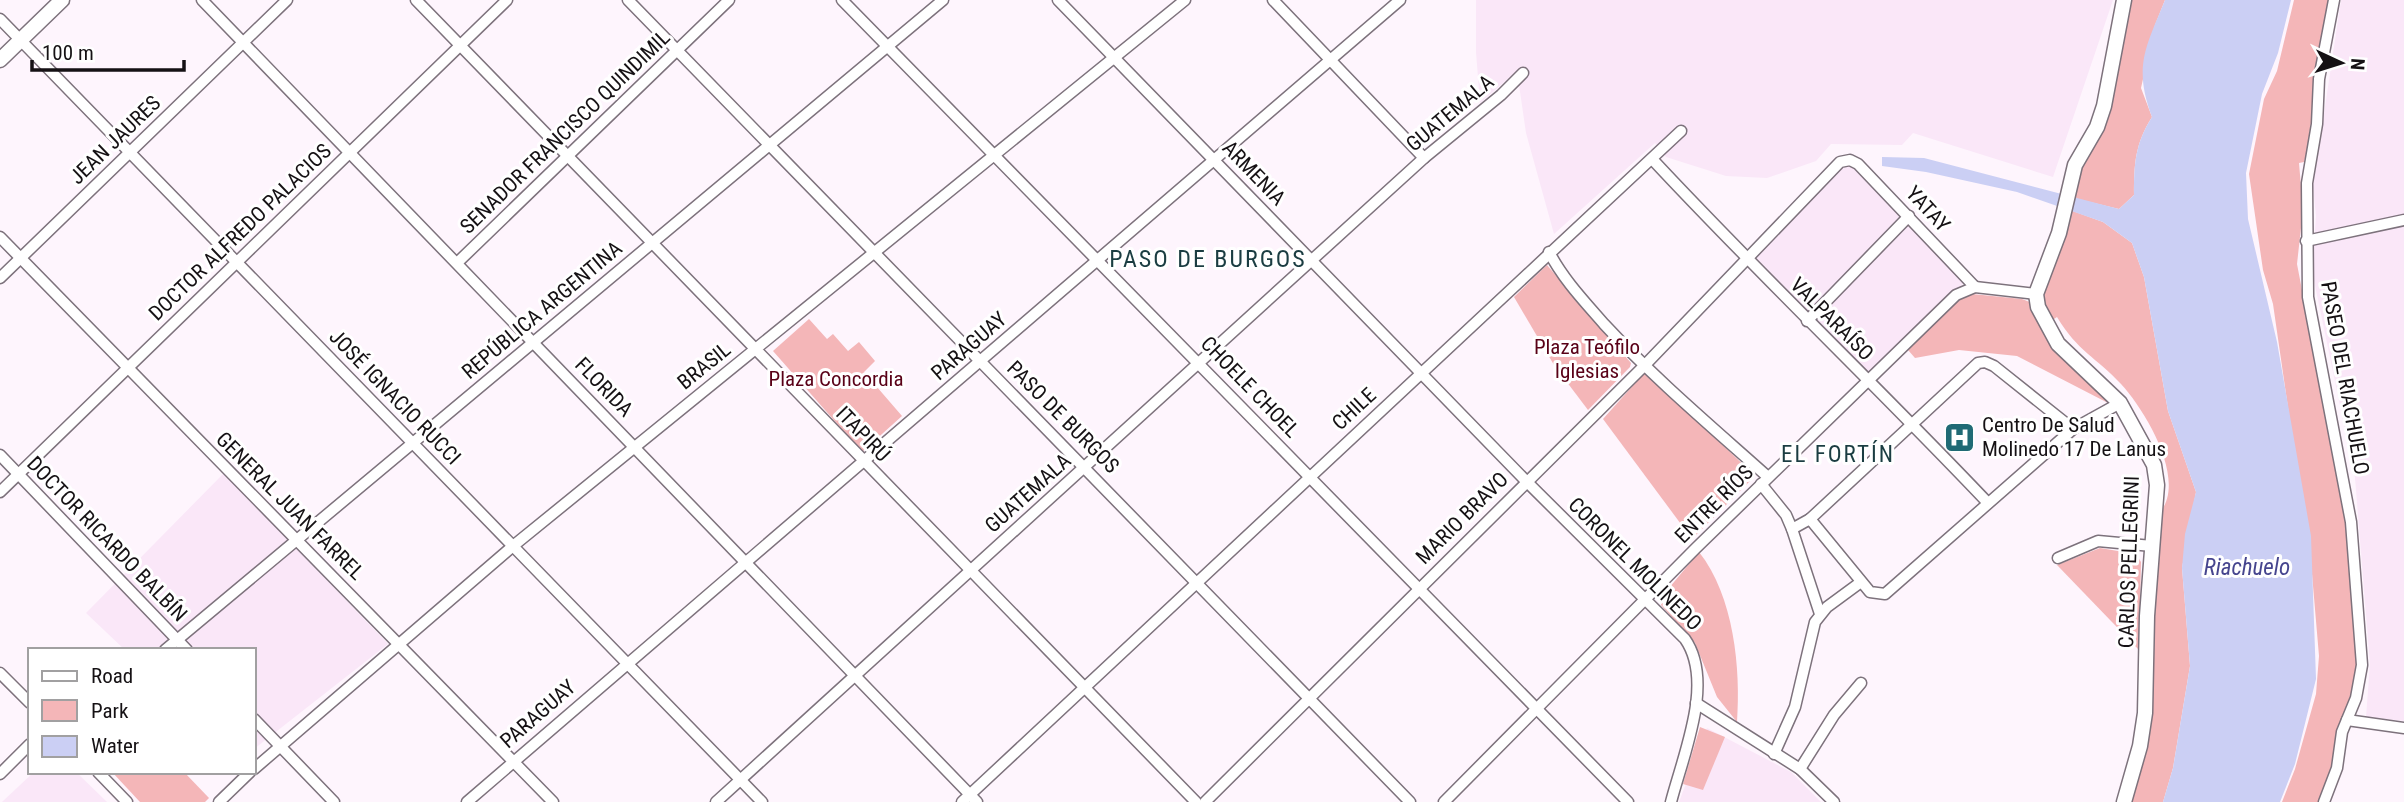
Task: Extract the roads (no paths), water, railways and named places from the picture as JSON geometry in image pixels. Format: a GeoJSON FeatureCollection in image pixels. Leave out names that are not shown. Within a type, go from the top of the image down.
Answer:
{"type":"FeatureCollection","features":[{"type":"Feature","properties":{"kind":"street"},"geometry":{"type":"LineString","coordinates":[[0,60],[62,0]]}},
{"type":"Feature","properties":{"kind":"street","name":"FLORIDA"},"geometry":{"type":"LineString","coordinates":[[202,0],[745,560],[970,799]]}},
{"type":"Feature","properties":{"kind":"street","name":"JEAN JAURES"},"geometry":{"type":"LineString","coordinates":[[0,278],[287,0]]}},
{"type":"Feature","properties":{"kind":"street","name":"ITAPIRÚ"},"geometry":{"type":"LineString","coordinates":[[416,0],[969,572],[1196,802]]}},
{"type":"Feature","properties":{"kind":"street","name":"DOCTOR ALFREDO PALACIOS"},"geometry":{"type":"LineString","coordinates":[[0,492],[507,0]]}},
{"type":"Feature","properties":{"kind":"street","name":"PASO DE BURGOS"},"geometry":{"type":"LineString","coordinates":[[628,0],[1410,802]]}},
{"type":"Feature","properties":{"kind":"street","name":"SENADOR FRANCISCO QUINDIMIL"},"geometry":{"type":"LineString","coordinates":[[458,262],[729,0]]}},
{"type":"Feature","properties":{"kind":"street","name":"CHOELE CHOEL"},"geometry":{"type":"LineString","coordinates":[[842,0],[997,155],[1628,802]]}},
{"type":"Feature","properties":{"kind":"street","name":"REPÚBLICA ARGENTINA"},"geometry":{"type":"LineString","coordinates":[[167,648],[943,0]]}},
{"type":"Feature","properties":{"kind":"street","name":"ARMENIA"},"geometry":{"type":"LineString","coordinates":[[1058,0],[1422,373]]}},
{"type":"Feature","properties":{"kind":"street","name":"BRASIL"},"geometry":{"type":"LineString","coordinates":[[256,766],[513,546],[1185,0]]}},
{"type":"Feature","properties":{"kind":"street"},"geometry":{"type":"LineString","coordinates":[[1273,0],[1424,158]]}},
{"type":"Feature","properties":{"kind":"street","name":"PARAGUAY"},"geometry":{"type":"LineString","coordinates":[[467,802],[745,560],[863,462],[1400,0]]}},
{"type":"Feature","properties":{"kind":"street"},"geometry":{"type":"LineString","coordinates":[[1975,287],[2036,294],[2061,223],[2071,177],[2104,106],[2124,0]]}},
{"type":"Feature","properties":{"kind":"street","name":"PASEO DEL RIACHUELO"},"geometry":{"type":"LineString","coordinates":[[2324,802],[2337,768],[2362,665],[2351,522],[2308,297],[2307,183],[2317,124],[2319,79],[2334,0]]}},
{"type":"Feature","properties":{"kind":"street","name":"JOSÉ IGNACIO RUCCI"},"geometry":{"type":"LineString","coordinates":[[0,19],[762,802]]}},
{"type":"Feature","properties":{"kind":"street","name":"GUATEMALA"},"geometry":{"type":"LineString","coordinates":[[716,802],[1424,158],[1501,95],[1523,73]]}},
{"type":"Feature","properties":{"kind":"street","name":"CHILE"},"geometry":{"type":"LineString","coordinates":[[970,799],[1196,581],[1549,252],[1653,160],[1681,131]]}},
{"type":"Feature","properties":{"kind":"street","name":"VALPARAÍSO"},"geometry":{"type":"LineString","coordinates":[[1653,160],[1747,261],[1913,424],[1988,503]]}},
{"type":"Feature","properties":{"kind":"street","name":"MARIO BRAVO"},"geometry":{"type":"LineString","coordinates":[[1205,802],[1644,366],[1840,162],[1850,160]]}},
{"type":"Feature","properties":{"kind":"street","name":"YATAY"},"geometry":{"type":"LineString","coordinates":[[1850,160],[1858,164],[1975,287]]}},
{"type":"Feature","properties":{"kind":"street"},"geometry":{"type":"LineString","coordinates":[[1807,321],[1909,216]]}},
{"type":"Feature","properties":{"kind":"street"},"geometry":{"type":"LineString","coordinates":[[2306,241],[2404,220]]}},
{"type":"Feature","properties":{"kind":"street","name":"GENERAL JUAN FARREL"},"geometry":{"type":"LineString","coordinates":[[0,237],[553,802]]}},
{"type":"Feature","properties":{"kind":"street"},"geometry":{"type":"LineString","coordinates":[[1549,252],[1561,273],[1584,301],[1644,366],[1764,481],[1792,529],[1820,614]]}},
{"type":"Feature","properties":{"kind":"street","name":"ENTRE RÍOS"},"geometry":{"type":"LineString","coordinates":[[1444,802],[1764,481],[1955,295],[1975,287]]}},
{"type":"Feature","properties":{"kind":"street","name":"CARLOS PELLEGRINI"},"geometry":{"type":"LineString","coordinates":[[2036,294],[2038,307],[2058,344],[2120,403],[2154,466],[2157,485],[2144,713],[2140,746],[2124,802]]}},
{"type":"Feature","properties":{"kind":"street"},"geometry":{"type":"LineString","coordinates":[[1792,529],[1810,519],[1978,363],[1985,362],[1994,366],[2073,429]]}},
{"type":"Feature","properties":{"kind":"street","name":"CORONEL MOLINEDO"},"geometry":{"type":"LineString","coordinates":[[1422,373],[1644,601],[1680,634],[1695,655],[1698,668],[1696,703],[1671,802]]}},
{"type":"Feature","properties":{"kind":"street"},"geometry":{"type":"LineString","coordinates":[[1810,519],[1861,582],[1875,595],[1890,590],[2073,429],[2120,403]]}},
{"type":"Feature","properties":{"kind":"street","name":"DOCTOR RICARDO BALBÍN"},"geometry":{"type":"LineString","coordinates":[[0,455],[185,648]]}},
{"type":"Feature","properties":{"kind":"street"},"geometry":{"type":"LineString","coordinates":[[2058,558],[2098,541],[2152,546]]}},
{"type":"Feature","properties":{"kind":"street"},"geometry":{"type":"LineString","coordinates":[[1774,754],[1795,706],[1811,631],[1820,614],[1861,582]]}},
{"type":"Feature","properties":{"kind":"street"},"geometry":{"type":"LineString","coordinates":[[0,673],[28,701]]}},
{"type":"Feature","properties":{"kind":"street"},"geometry":{"type":"LineString","coordinates":[[1800,769],[1834,715],[1861,683]]}},
{"type":"Feature","properties":{"kind":"street"},"geometry":{"type":"LineString","coordinates":[[1696,703],[1800,769],[1834,802]]}},
{"type":"Feature","properties":{"kind":"street"},"geometry":{"type":"LineString","coordinates":[[2347,720],[2404,728]]}},
{"type":"Feature","properties":{"kind":"street"},"geometry":{"type":"LineString","coordinates":[[256,721],[334,802]]}},
{"type":"Feature","properties":{"kind":"street"},"geometry":{"type":"LineString","coordinates":[[0,774],[28,746]]}},
{"type":"Feature","properties":{"kind":"street"},"geometry":{"type":"LineString","coordinates":[[100,774],[127,802]]}},
{"type":"Feature","properties":{"kind":"street","name":"BRASIL"},"geometry":{"type":"LineString","coordinates":[[219,802],[248,774]]}},
{"type":"Feature","properties":{"kind":"water","name":"Riachuelo"},"geometry":{"type":"Polygon","coordinates":[[[2165,0],[2291,0],[2278,53],[2262,94],[2246,173],[2248,219],[2277,342],[2311,536],[2316,679],[2295,764],[2280,802],[2163,802],[2173,768],[2190,666],[2182,568],[2185,534],[2196,492],[2168,411],[2144,277],[2132,243],[2103,222],[2017,192],[1926,172],[1882,166],[1882,157],[1924,158],[2119,209],[2134,195],[2137,154],[2142,136],[2152,117],[2143,84],[2144,57],[2165,0]]]}},
{"type":"Feature","properties":{"kind":"place","name":"Centro De Salud Molinedo 17 De Lanus"},"geometry":{"type":"Point","coordinates":[1959,437]}},
{"type":"Feature","properties":{"kind":"district","name":"PASO DE BURGOS"},"geometry":{"type":"Point","coordinates":[1208,259]}},
{"type":"Feature","properties":{"kind":"district","name":"EL FORTÍN"},"geometry":{"type":"Point","coordinates":[1838,454]}},
{"type":"Feature","properties":{"kind":"park label","name":"Plaza Teófilo Iglesias"},"geometry":{"type":"Point","coordinates":[1587,359]}},
{"type":"Feature","properties":{"kind":"park label","name":"Plaza Concordia"},"geometry":{"type":"Point","coordinates":[836,379]}}]}
